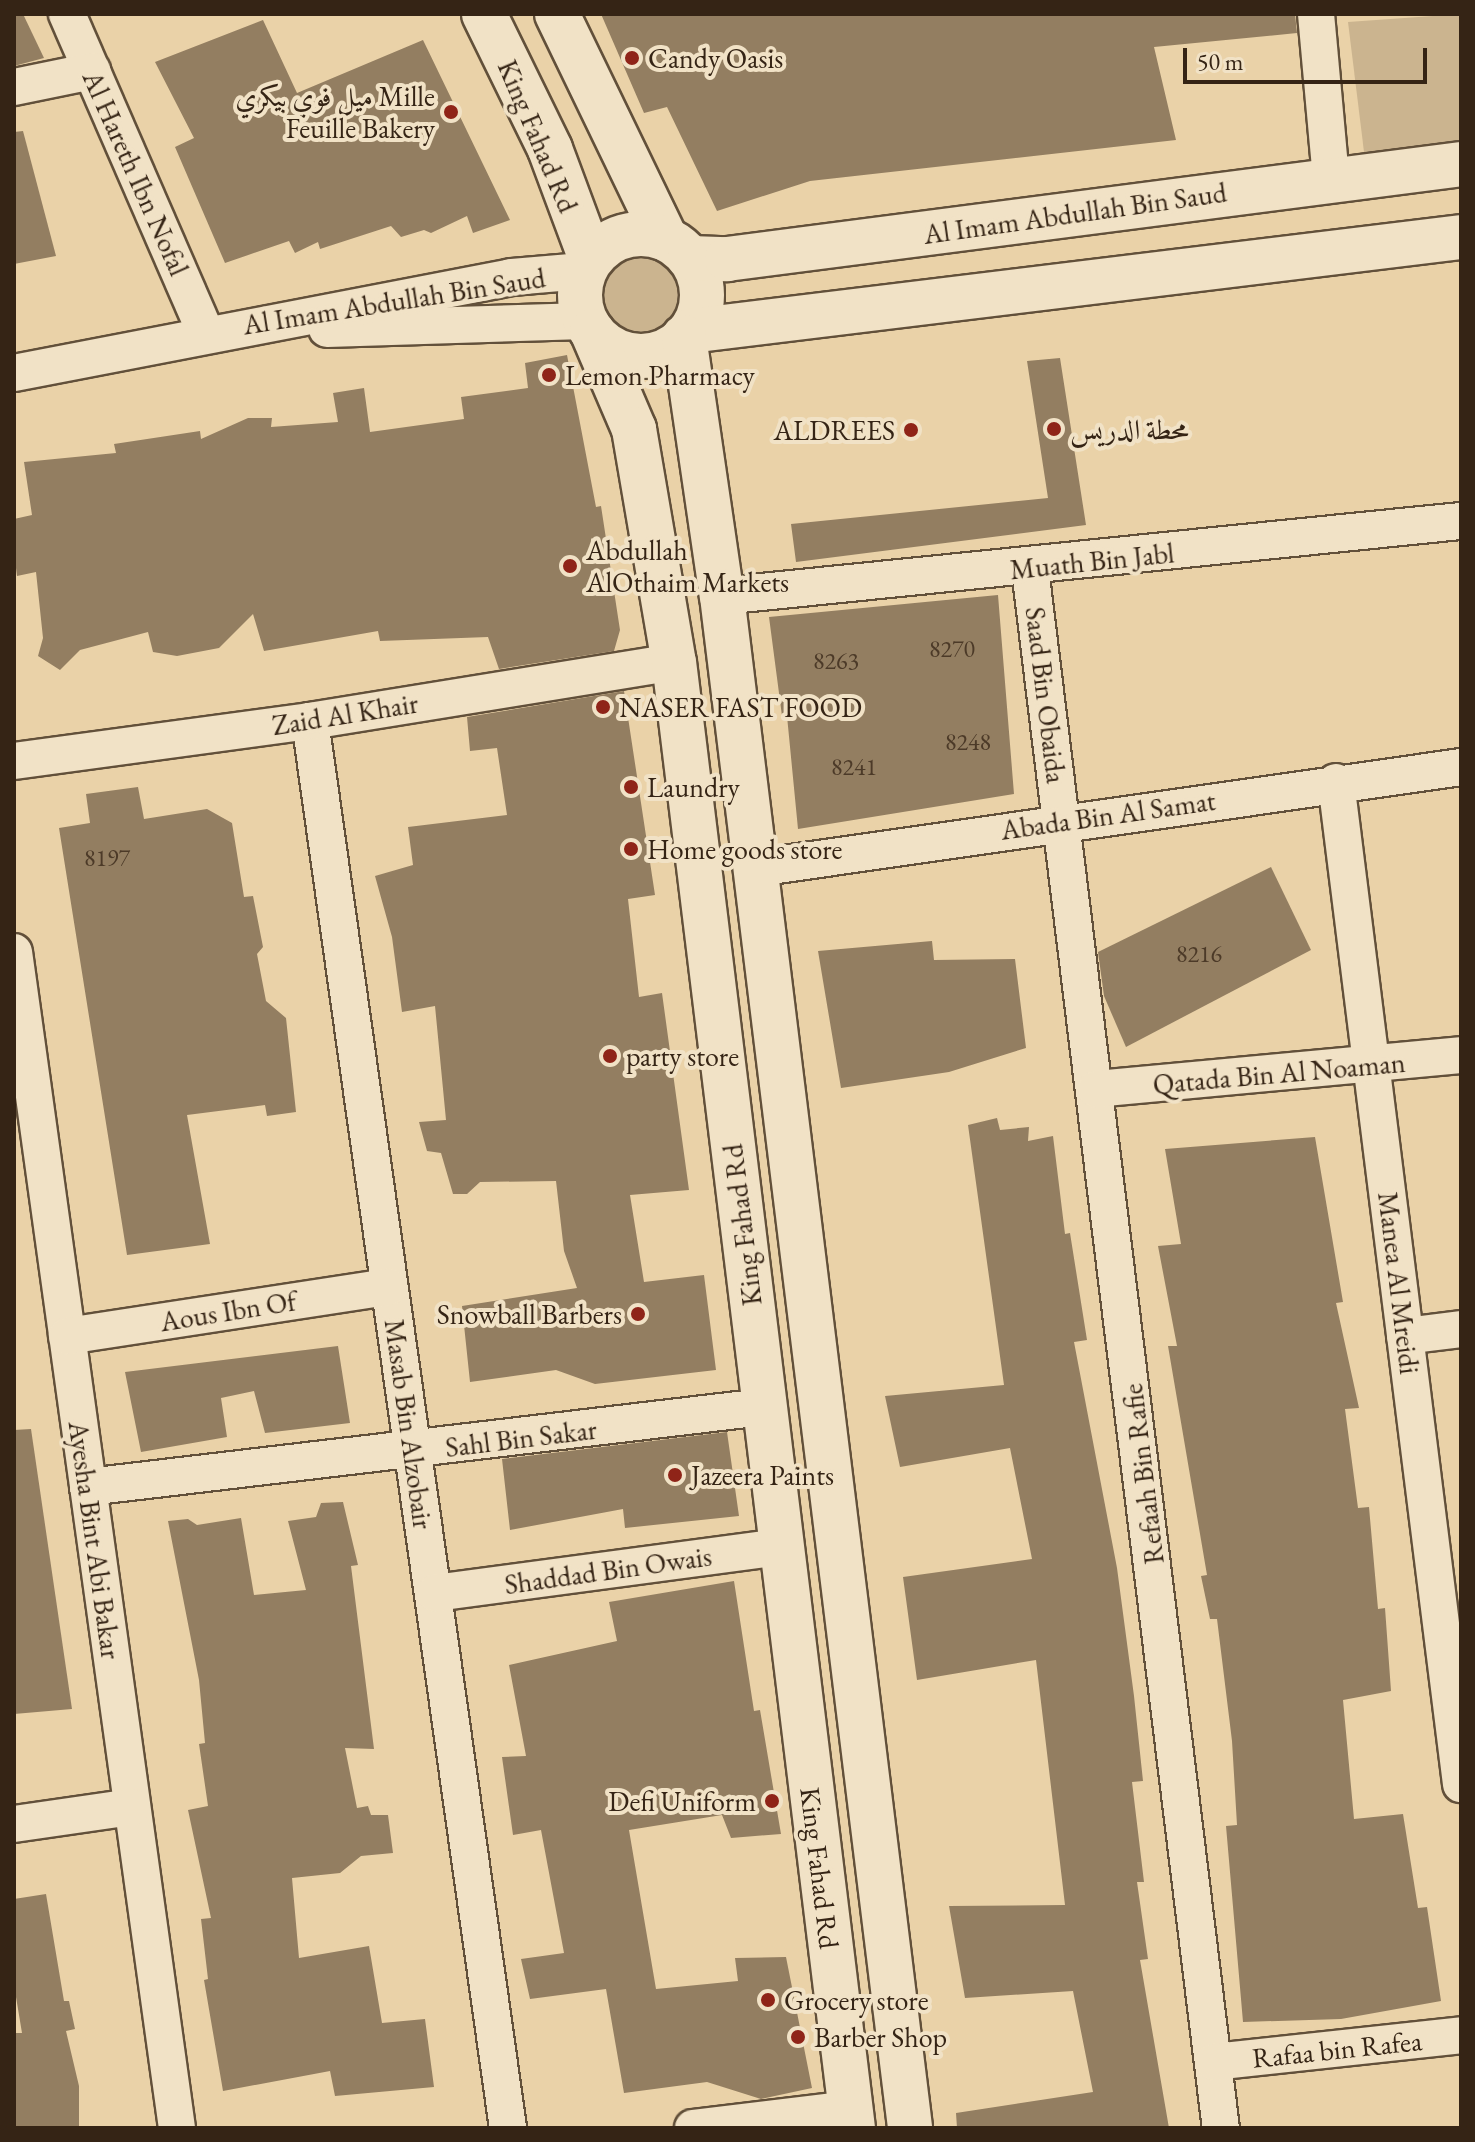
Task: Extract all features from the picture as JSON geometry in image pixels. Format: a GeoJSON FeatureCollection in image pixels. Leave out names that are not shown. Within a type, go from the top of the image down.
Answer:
{"type":"FeatureCollection","features":[{"type":"Feature","properties":{"kind":"street","name":"Al Hareth Ibn Nofal"},"geometry":{"type":"LineString","coordinates":[[67,14],[205,332]]}},
{"type":"Feature","properties":{"kind":"street","name":"King Fahad Rd"},"geometry":{"type":"LineString","coordinates":[[484,14],[550,149],[587,265]]}},
{"type":"Feature","properties":{"kind":"street"},"geometry":{"type":"LineString","coordinates":[[557,14],[678,248],[702,287],[687,334]]}},
{"type":"Feature","properties":{"kind":"street"},"geometry":{"type":"LineString","coordinates":[[1316,14],[1331,179]]}},
{"type":"Feature","properties":{"kind":"street"},"geometry":{"type":"LineString","coordinates":[[14,87],[92,71]]}},
{"type":"Feature","properties":{"kind":"street","name":"Al Imam Abdullah Bin Saud"},"geometry":{"type":"LineString","coordinates":[[678,248],[727,259],[1461,164]]}},
{"type":"Feature","properties":{"kind":"street"},"geometry":{"type":"LineString","coordinates":[[678,248],[631,234],[614,239],[587,265],[580,307],[588,326],[605,344],[641,356],[660,353],[687,334],[1461,237]]}},
{"type":"Feature","properties":{"kind":"street","name":"Al Imam Abdullah Bin Saud"},"geometry":{"type":"LineString","coordinates":[[14,373],[205,332],[587,265]]}},
{"type":"Feature","properties":{"kind":"street","name":"King Fahad Rd"},"geometry":{"type":"LineString","coordinates":[[588,326],[634,429],[674,662],[852,2118]]}},
{"type":"Feature","properties":{"kind":"street","name":"Al Imam Abdullah Bin Saud"},"geometry":{"type":"LineString","coordinates":[[205,332],[588,326]]}},
{"type":"Feature","properties":{"kind":"street","name":"King Fahad Rd"},"geometry":{"type":"LineString","coordinates":[[687,334],[756,868],[910,2128]]}},
{"type":"Feature","properties":{"kind":"street","name":"Muath Bin Jabl"},"geometry":{"type":"LineString","coordinates":[[722,596],[1030,569],[1461,521]]}},
{"type":"Feature","properties":{"kind":"street","name":"Saad Bin Obaida"},"geometry":{"type":"LineString","coordinates":[[1030,569],[1062,821]]}},
{"type":"Feature","properties":{"kind":"street","name":"Zaid Al Khair"},"geometry":{"type":"LineString","coordinates":[[14,761],[310,721],[674,662]]}},
{"type":"Feature","properties":{"kind":"street","name":"Masab Bin Alzobair"},"geometry":{"type":"LineString","coordinates":[[310,721],[508,2128]]}},
{"type":"Feature","properties":{"kind":"street","name":"Abada Bin Al Samat"},"geometry":{"type":"LineString","coordinates":[[756,868],[1062,821],[1461,767]]}},
{"type":"Feature","properties":{"kind":"street","name":"Manea Al Mreidi"},"geometry":{"type":"LineString","coordinates":[[1336,782],[1405,1336],[1451,1617],[1461,1784]]}},
{"type":"Feature","properties":{"kind":"street","name":"Refaah Bin Rafie"},"geometry":{"type":"LineString","coordinates":[[1062,821],[1221,2128]]}},
{"type":"Feature","properties":{"kind":"street","name":"Ayesha Bint Abi Bakar"},"geometry":{"type":"LineString","coordinates":[[14,952],[29,1171],[67,1336],[177,2128]]}},
{"type":"Feature","properties":{"kind":"street","name":"Qatada Bin Al Noaman"},"geometry":{"type":"LineString","coordinates":[[1096,1089],[1371,1066],[1461,1055]]}},
{"type":"Feature","properties":{"kind":"street","name":"Aous Ibn Of"},"geometry":{"type":"LineString","coordinates":[[67,1336],[389,1287]]}},
{"type":"Feature","properties":{"kind":"street"},"geometry":{"type":"LineString","coordinates":[[1405,1336],[1461,1329]]}},
{"type":"Feature","properties":{"kind":"street","name":"Sahl Bin Sakar"},"geometry":{"type":"LineString","coordinates":[[88,1487],[412,1452],[763,1407]]}},
{"type":"Feature","properties":{"kind":"street","name":"Shaddad Bin Owais"},"geometry":{"type":"LineString","coordinates":[[435,1593],[780,1547]]}},
{"type":"Feature","properties":{"kind":"street"},"geometry":{"type":"LineString","coordinates":[[14,1824],[132,1807]]}},
{"type":"Feature","properties":{"kind":"street","name":"Rafaa bin Rafea"},"geometry":{"type":"LineString","coordinates":[[1214,2062],[1461,2035]]}},
{"type":"Feature","properties":{"kind":"street"},"geometry":{"type":"LineString","coordinates":[[693,2128],[852,2118]]}},
{"type":"Feature","properties":{"kind":"shaded area"},"geometry":{"type":"Polygon","coordinates":[[[1461,14],[1461,146],[1365,160],[1348,22],[1461,14]]]}},
{"type":"Feature","properties":{"kind":"shaded area"},"geometry":{"type":"Polygon","coordinates":[[[640,249],[656,252],[670,261],[679,275],[682,291],[679,307],[670,321],[656,330],[640,333],[624,330],[610,321],[601,307],[598,291],[601,275],[610,261],[624,252],[640,249]]]}},
{"type":"Feature","properties":{"kind":"building"},"geometry":{"type":"Polygon","coordinates":[[[14,14],[23,14],[44,58],[14,66],[14,14]]]}},
{"type":"Feature","properties":{"kind":"building"},"geometry":{"type":"Polygon","coordinates":[[[601,14],[1295,14],[1297,33],[1154,47],[1176,140],[810,181],[717,211],[667,107],[644,113],[601,14]]]}},
{"type":"Feature","properties":{"kind":"building"},"geometry":{"type":"Polygon","coordinates":[[[263,20],[297,93],[423,40],[510,220],[473,233],[467,216],[431,233],[424,230],[401,237],[391,226],[320,249],[318,242],[295,253],[289,241],[225,263],[175,147],[194,138],[155,62],[263,20]]]}},
{"type":"Feature","properties":{"kind":"building"},"geometry":{"type":"Polygon","coordinates":[[[23,131],[56,256],[14,264],[14,132],[23,131]]]}},
{"type":"Feature","properties":{"kind":"building"},"geometry":{"type":"Polygon","coordinates":[[[567,355],[596,507],[601,506],[620,630],[614,651],[499,669],[488,637],[380,641],[378,631],[264,651],[253,614],[219,648],[177,656],[153,652],[148,632],[80,650],[60,670],[38,656],[43,638],[36,572],[17,576],[14,552],[14,519],[32,515],[24,462],[116,453],[114,444],[200,431],[201,439],[248,418],[272,418],[271,427],[338,422],[333,393],[364,388],[370,432],[464,419],[461,397],[528,388],[525,363],[567,355]]]}},
{"type":"Feature","properties":{"kind":"building","name":"محطة الدريس"},"geometry":{"type":"Polygon","coordinates":[[[1060,358],[1086,525],[796,562],[791,524],[1048,498],[1027,361],[1060,358]]]}},
{"type":"Feature","properties":{"kind":"building"},"geometry":{"type":"Polygon","coordinates":[[[998,595],[1014,794],[798,829],[787,716],[782,716],[769,617],[998,595]]]}},
{"type":"Feature","properties":{"kind":"building"},"geometry":{"type":"Polygon","coordinates":[[[624,691],[655,895],[628,899],[639,997],[662,993],[689,1190],[630,1195],[644,1282],[704,1275],[716,1370],[595,1384],[556,1370],[470,1382],[462,1306],[577,1288],[564,1251],[556,1181],[480,1182],[467,1194],[453,1194],[441,1153],[427,1151],[419,1122],[446,1120],[435,1006],[402,1012],[392,937],[375,876],[413,865],[408,827],[507,815],[497,748],[470,751],[467,717],[624,691]]]}},
{"type":"Feature","properties":{"kind":"building"},"geometry":{"type":"Polygon","coordinates":[[[138,787],[144,819],[207,809],[232,823],[244,897],[253,896],[263,947],[257,954],[266,1001],[286,1018],[296,1112],[267,1116],[265,1105],[187,1115],[210,1244],[127,1255],[59,828],[90,823],[86,794],[138,787]]]}},
{"type":"Feature","properties":{"kind":"building"},"geometry":{"type":"Polygon","coordinates":[[[1271,867],[1311,950],[1126,1047],[1104,996],[1098,952],[1271,867]]]}},
{"type":"Feature","properties":{"kind":"building"},"geometry":{"type":"Polygon","coordinates":[[[932,941],[934,960],[1015,959],[1026,1048],[949,1072],[841,1088],[818,951],[932,941]]]}},
{"type":"Feature","properties":{"kind":"building"},"geometry":{"type":"Polygon","coordinates":[[[997,1118],[1000,1130],[1029,1127],[1028,1141],[1053,1136],[1065,1234],[1070,1233],[1087,1340],[1074,1342],[1117,1568],[1134,1696],[1143,1781],[1132,1782],[1144,1882],[1137,1882],[1148,1959],[1140,1960],[1169,2128],[957,2128],[956,2113],[1093,2092],[1073,1991],[965,1998],[949,1906],[1065,1905],[1036,1660],[917,1680],[903,1577],[1032,1559],[1010,1448],[900,1467],[885,1396],[1004,1385],[968,1125],[997,1118]]]}},
{"type":"Feature","properties":{"kind":"building"},"geometry":{"type":"Polygon","coordinates":[[[1315,1137],[1343,1302],[1336,1303],[1359,1408],[1345,1409],[1358,1508],[1369,1507],[1378,1609],[1385,1608],[1391,1691],[1343,1700],[1354,1819],[1403,1814],[1418,1908],[1427,1907],[1441,2001],[1341,2019],[1243,2022],[1226,1826],[1237,1825],[1232,1741],[1217,1619],[1210,1619],[1201,1576],[1207,1575],[1168,1346],[1177,1346],[1158,1246],[1181,1244],[1165,1149],[1315,1137]]]}},
{"type":"Feature","properties":{"kind":"building"},"geometry":{"type":"Polygon","coordinates":[[[338,1346],[350,1423],[265,1433],[254,1391],[221,1398],[227,1437],[141,1452],[125,1372],[338,1346]]]}},
{"type":"Feature","properties":{"kind":"building"},"geometry":{"type":"Polygon","coordinates":[[[31,1429],[72,1709],[14,1714],[14,1430],[31,1429]]]}},
{"type":"Feature","properties":{"kind":"building"},"geometry":{"type":"Polygon","coordinates":[[[727,1432],[739,1516],[625,1528],[623,1509],[510,1530],[502,1459],[727,1432]]]}},
{"type":"Feature","properties":{"kind":"building"},"geometry":{"type":"Polygon","coordinates":[[[343,1502],[358,1565],[351,1566],[374,1749],[345,1748],[357,1808],[368,1806],[371,1815],[388,1815],[393,1853],[361,1856],[340,1873],[292,1878],[299,1958],[369,1946],[382,2023],[425,2019],[434,2087],[335,2096],[330,2071],[223,2091],[204,1980],[208,1979],[201,1919],[211,1918],[188,1810],[208,1806],[199,1744],[205,1743],[199,1680],[168,1521],[188,1519],[197,1525],[241,1518],[254,1595],[306,1590],[288,1521],[316,1517],[321,1503],[343,1502]]]}},
{"type":"Feature","properties":{"kind":"building"},"geometry":{"type":"Polygon","coordinates":[[[734,1581],[754,1711],[760,1710],[781,1834],[731,1838],[722,1815],[629,1830],[656,1989],[738,1981],[735,1958],[786,1957],[812,2088],[761,2099],[707,2082],[624,2093],[606,1989],[530,1999],[521,1959],[564,1953],[541,1830],[513,1835],[502,1757],[526,1756],[509,1665],[617,1641],[609,1602],[734,1581]]]}},
{"type":"Feature","properties":{"kind":"building"},"geometry":{"type":"Polygon","coordinates":[[[46,1894],[64,2001],[69,2001],[75,2029],[66,2031],[79,2086],[79,2128],[14,2128],[14,2033],[22,2033],[14,1985],[14,1899],[46,1894]]]}},
{"type":"Feature","properties":{"kind":"place","name":"Candy Oasis"},"geometry":{"type":"Point","coordinates":[632,58]}},
{"type":"Feature","properties":{"kind":"place","name":"ميل فوي بيكري Mille Feuille Bakery"},"geometry":{"type":"Point","coordinates":[451,112]}},
{"type":"Feature","properties":{"kind":"place","name":"Lemon Pharmacy"},"geometry":{"type":"Point","coordinates":[549,375]}},
{"type":"Feature","properties":{"kind":"place","name":"محطة الدريس"},"geometry":{"type":"Point","coordinates":[1054,429]}},
{"type":"Feature","properties":{"kind":"place","name":"ALDREES"},"geometry":{"type":"Point","coordinates":[911,430]}},
{"type":"Feature","properties":{"kind":"place","name":"Abdullah AlOthaim Markets"},"geometry":{"type":"Point","coordinates":[570,566]}},
{"type":"Feature","properties":{"kind":"place","name":"NASER FAST FOOD"},"geometry":{"type":"Point","coordinates":[603,707]}},
{"type":"Feature","properties":{"kind":"place","name":"Laundry"},"geometry":{"type":"Point","coordinates":[631,787]}},
{"type":"Feature","properties":{"kind":"place","name":"Home goods store"},"geometry":{"type":"Point","coordinates":[631,849]}},
{"type":"Feature","properties":{"kind":"place","name":"party store"},"geometry":{"type":"Point","coordinates":[610,1056]}},
{"type":"Feature","properties":{"kind":"place","name":"Snowball Barbers"},"geometry":{"type":"Point","coordinates":[638,1314]}},
{"type":"Feature","properties":{"kind":"place","name":"Jazeera Paints"},"geometry":{"type":"Point","coordinates":[675,1475]}},
{"type":"Feature","properties":{"kind":"place","name":"Defi Uniform"},"geometry":{"type":"Point","coordinates":[772,1801]}},
{"type":"Feature","properties":{"kind":"place","name":"Grocery store"},"geometry":{"type":"Point","coordinates":[768,2000]}},
{"type":"Feature","properties":{"kind":"place","name":"Barber Shop"},"geometry":{"type":"Point","coordinates":[798,2037]}}]}
